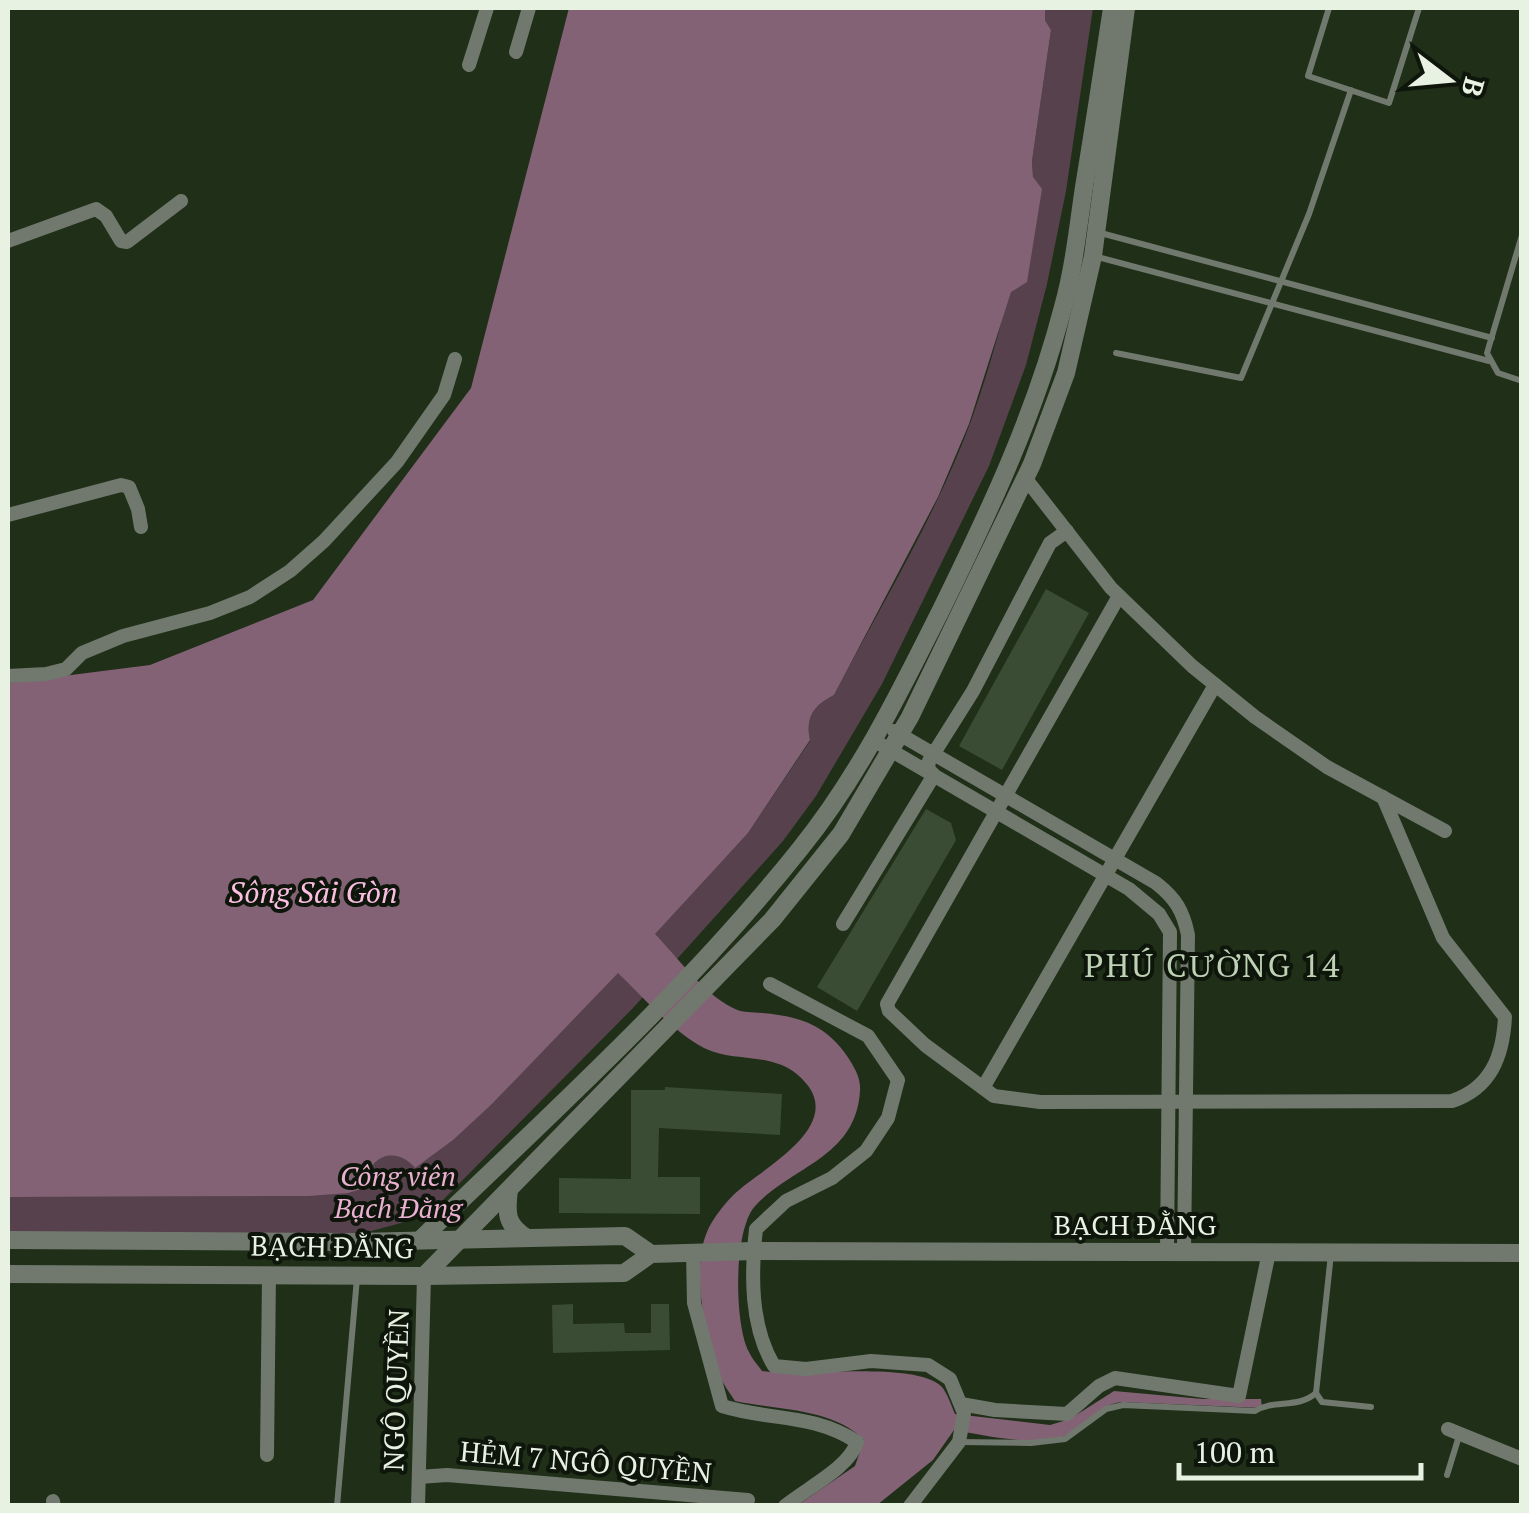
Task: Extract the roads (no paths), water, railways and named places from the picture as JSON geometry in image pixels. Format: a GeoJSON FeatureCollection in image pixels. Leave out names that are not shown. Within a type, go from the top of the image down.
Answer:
{"type":"FeatureCollection","features":[{"type":"Feature","properties":{"kind":"street"},"geometry":{"type":"LineString","coordinates":[[469,65],[486,8]]}},
{"type":"Feature","properties":{"kind":"street"},"geometry":{"type":"LineString","coordinates":[[516,52],[529,8]]}},
{"type":"Feature","properties":{"kind":"street"},"geometry":{"type":"LineString","coordinates":[[424,1276],[420,1240],[626,1041],[748,910],[845,788],[878,732],[974,542],[1013,455],[1064,303],[1090,243],[1112,8]]}},
{"type":"Feature","properties":{"kind":"street"},"geometry":{"type":"LineString","coordinates":[[424,1276],[772,920],[841,834],[895,742],[939,662],[1026,479],[1066,373],[1126,8]]}},
{"type":"Feature","properties":{"kind":"street"},"geometry":{"type":"LineString","coordinates":[[8,241],[96,208],[106,216],[121,241],[127,242],[181,201]]}},
{"type":"Feature","properties":{"kind":"street"},"geometry":{"type":"LineString","coordinates":[[8,676],[46,674],[66,668],[82,653],[104,644],[250,598],[290,571],[324,541],[398,462],[444,395],[455,358]]}},
{"type":"Feature","properties":{"kind":"street"},"geometry":{"type":"LineString","coordinates":[[1026,479],[1119,596],[1215,685],[1327,767],[1445,831]]}},
{"type":"Feature","properties":{"kind":"street"},"geometry":{"type":"LineString","coordinates":[[8,515],[121,485],[129,487],[141,526]]}},
{"type":"Feature","properties":{"kind":"street"},"geometry":{"type":"LineString","coordinates":[[934,775],[928,765],[974,691],[1050,543],[1066,531]]}},
{"type":"Feature","properties":{"kind":"street"},"geometry":{"type":"LineString","coordinates":[[1119,596],[887,1004],[925,1045],[994,1096],[1040,1102],[1452,1101],[1473,1094],[1490,1077],[1506,1017],[1444,938],[1383,797]]}},
{"type":"Feature","properties":{"kind":"street"},"geometry":{"type":"LineString","coordinates":[[984,1088],[1215,685]]}},
{"type":"Feature","properties":{"kind":"street"},"geometry":{"type":"LineString","coordinates":[[878,732],[934,775],[1130,889],[1159,914],[1170,932],[1178,1102]]}},
{"type":"Feature","properties":{"kind":"street"},"geometry":{"type":"LineString","coordinates":[[895,742],[934,754],[1156,883],[1183,911],[1188,935],[1178,1102],[1175,1252]]}},
{"type":"Feature","properties":{"kind":"street"},"geometry":{"type":"LineString","coordinates":[[843,924],[934,775]]}},
{"type":"Feature","properties":{"kind":"street"},"geometry":{"type":"LineString","coordinates":[[770,984],[868,1036],[898,1080],[888,1118],[866,1152],[832,1178],[786,1201],[756,1229],[753,1286],[762,1345],[774,1366],[806,1369],[871,1361],[928,1365],[950,1379],[962,1408],[959,1438],[910,1506]]}},
{"type":"Feature","properties":{"kind":"street"},"geometry":{"type":"LineString","coordinates":[[509,1190],[508,1220],[514,1230],[527,1238]]}},
{"type":"Feature","properties":{"kind":"street","name":"BẠCH ĐẰNG"},"geometry":{"type":"LineString","coordinates":[[8,1240],[358,1242],[625,1236],[651,1254]]}},
{"type":"Feature","properties":{"kind":"street"},"geometry":{"type":"LineString","coordinates":[[159,1240],[159,1273]]}},
{"type":"Feature","properties":{"kind":"street"},"geometry":{"type":"LineString","coordinates":[[358,1242],[358,1275]]}},
{"type":"Feature","properties":{"kind":"street","name":"BẠCH ĐẰNG"},"geometry":{"type":"LineString","coordinates":[[8,1274],[624,1273],[651,1254],[752,1251],[1519,1255]]}},
{"type":"Feature","properties":{"kind":"street"},"geometry":{"type":"LineString","coordinates":[[693,1252],[694,1302],[722,1406],[752,1416],[808,1421],[834,1428],[857,1442],[853,1454],[834,1472],[812,1483],[785,1506]]}},
{"type":"Feature","properties":{"kind":"street"},"geometry":{"type":"LineString","coordinates":[[962,1408],[1067,1414],[1114,1378],[1238,1396],[1269,1252]]}},
{"type":"Feature","properties":{"kind":"street"},"geometry":{"type":"LineString","coordinates":[[267,1455],[269,1274]]}},
{"type":"Feature","properties":{"kind":"street","name":"NGÔ QUYỀN"},"geometry":{"type":"LineString","coordinates":[[418,1506],[424,1276]]}},
{"type":"Feature","properties":{"kind":"street"},"geometry":{"type":"LineString","coordinates":[[1454,1432],[1522,1459]]}},
{"type":"Feature","properties":{"kind":"street","name":"HẺM 7 NGÔ QUYỀN"},"geometry":{"type":"LineString","coordinates":[[419,1476],[748,1500]]}},
{"type":"Feature","properties":{"kind":"lane"},"geometry":{"type":"LineString","coordinates":[[1329,8],[1308,76],[1389,103],[1418,8]]}},
{"type":"Feature","properties":{"kind":"lane"},"geometry":{"type":"LineString","coordinates":[[1116,353],[1241,378],[1274,304],[1351,90]]}},
{"type":"Feature","properties":{"kind":"lane"},"geometry":{"type":"LineString","coordinates":[[1522,236],[1487,353],[1498,372],[1522,381]]}},
{"type":"Feature","properties":{"kind":"lane"},"geometry":{"type":"LineString","coordinates":[[1090,243],[1282,282],[1492,338]]}},
{"type":"Feature","properties":{"kind":"lane"},"geometry":{"type":"LineString","coordinates":[[1090,243],[1274,304],[1489,360]]}},
{"type":"Feature","properties":{"kind":"lane"},"geometry":{"type":"LineString","coordinates":[[1331,1252],[1316,1393],[1322,1402],[1371,1406]]}},
{"type":"Feature","properties":{"kind":"lane"},"geometry":{"type":"LineString","coordinates":[[337,1506],[358,1275]]}},
{"type":"Feature","properties":{"kind":"lane"},"geometry":{"type":"LineString","coordinates":[[959,1438],[1046,1443],[1065,1439],[1106,1409],[1123,1404],[1255,1412],[1264,1406],[1302,1402],[1316,1393]]}},
{"type":"Feature","properties":{"kind":"lane"},"geometry":{"type":"LineString","coordinates":[[1447,1475],[1454,1432]]}},
{"type":"Feature","properties":{"kind":"water","name":"Sông Sài Gòn"},"geometry":{"type":"Polygon","coordinates":[[[569,8],[1045,8],[1045,20],[1051,30],[1032,161],[1033,177],[1042,189],[1027,282],[1011,292],[969,424],[938,497],[834,695],[813,713],[810,740],[748,833],[655,934],[701,984],[733,1008],[788,1017],[821,1030],[839,1045],[859,1081],[856,1113],[835,1146],[771,1192],[748,1217],[738,1277],[741,1320],[750,1355],[762,1371],[883,1372],[927,1378],[941,1386],[955,1414],[1050,1425],[1070,1419],[1114,1391],[1203,1399],[1261,1399],[1262,1408],[1121,1402],[1106,1407],[1066,1435],[1042,1440],[954,1430],[933,1460],[877,1505],[798,1505],[855,1466],[864,1440],[821,1416],[735,1401],[719,1375],[709,1343],[700,1264],[702,1247],[716,1215],[735,1194],[794,1146],[814,1118],[815,1103],[809,1087],[786,1067],[717,1053],[692,1041],[618,973],[453,1140],[415,1168],[399,1157],[383,1157],[371,1168],[368,1187],[309,1196],[8,1197],[8,683],[150,665],[313,600],[471,388],[569,8]]]}},
{"type":"Feature","properties":{"kind":"district","name":"PHÚ CƯỜNG 14"},"geometry":{"type":"Point","coordinates":[1213,966]}},
{"type":"Feature","properties":{"kind":"park label","name":"Công viên Bạch Đằng"},"geometry":{"type":"Point","coordinates":[398,1192]}}]}
